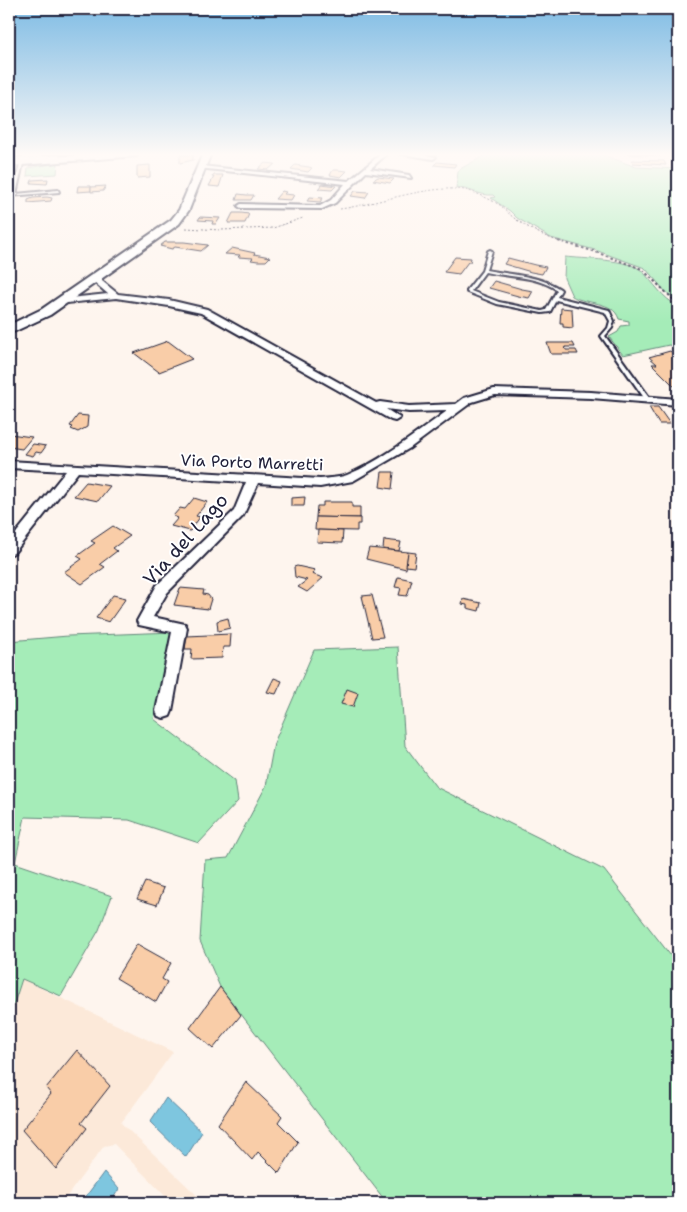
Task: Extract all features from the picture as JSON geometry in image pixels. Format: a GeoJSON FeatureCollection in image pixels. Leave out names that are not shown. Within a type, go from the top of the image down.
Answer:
{"type":"FeatureCollection","features":[{"type":"Feature","properties":{"kind":"street"},"geometry":{"type":"LineString","coordinates":[[9,330],[32,320],[99,276],[170,226],[184,210]]}},
{"type":"Feature","properties":{"kind":"street"},"geometry":{"type":"LineString","coordinates":[[99,276],[98,282],[116,296]]}},
{"type":"Feature","properties":{"kind":"street"},"geometry":{"type":"LineString","coordinates":[[60,302],[116,296],[169,303],[204,311],[395,418]]}},
{"type":"Feature","properties":{"kind":"street","name":"Via Porto Marretti"},"geometry":{"type":"LineString","coordinates":[[9,464],[320,483],[349,478],[406,446],[468,400],[494,392],[581,394],[678,402]]}},
{"type":"Feature","properties":{"kind":"street"},"geometry":{"type":"LineString","coordinates":[[369,403],[409,410],[458,407]]}},
{"type":"Feature","properties":{"kind":"street"},"geometry":{"type":"LineString","coordinates":[[9,550],[76,468]]}},
{"type":"Feature","properties":{"kind":"street","name":"Via del Lago"},"geometry":{"type":"LineString","coordinates":[[164,712],[180,628],[144,621],[162,589],[238,513],[253,480]]}},
{"type":"Feature","properties":{"kind":"lane"},"geometry":{"type":"LineString","coordinates":[[484,271],[550,284],[559,290],[548,311],[542,312],[498,303],[468,291],[484,271],[490,251]]}},
{"type":"Feature","properties":{"kind":"lane"},"geometry":{"type":"LineString","coordinates":[[555,298],[607,311],[612,321],[610,328],[603,336],[649,401]]}},
{"type":"Feature","properties":{"kind":"path"},"geometry":{"type":"LineString","coordinates":[[505,210],[518,221],[550,239],[600,253],[642,269],[678,304]]}},
{"type":"Feature","properties":{"kind":"path"},"geometry":{"type":"LineString","coordinates":[[170,226],[206,230],[266,229],[279,227],[310,215]]}},
{"type":"Feature","properties":{"kind":"shaded area"},"geometry":{"type":"Polygon","coordinates":[[[22,979],[173,1052],[121,1123],[205,1203],[172,1203],[114,1144],[104,1146],[62,1203],[9,1203],[9,1019],[22,979]]]}},
{"type":"Feature","properties":{"kind":"green space"},"geometry":{"type":"Polygon","coordinates":[[[508,210],[678,210],[678,301],[665,291],[645,268],[595,250],[551,238],[517,218],[508,210]]]}},
{"type":"Feature","properties":{"kind":"green space"},"geometry":{"type":"Polygon","coordinates":[[[565,257],[617,262],[636,267],[642,271],[663,295],[678,306],[678,349],[669,345],[623,355],[609,337],[618,332],[621,326],[629,325],[629,321],[619,319],[616,313],[605,306],[572,296],[564,278],[565,257]]]}},
{"type":"Feature","properties":{"kind":"green space"},"geometry":{"type":"Polygon","coordinates":[[[174,632],[154,719],[235,781],[238,801],[199,843],[129,820],[25,817],[15,863],[112,896],[99,930],[61,996],[22,979],[9,1019],[9,641],[68,636],[174,632]]]}},
{"type":"Feature","properties":{"kind":"green space"},"geometry":{"type":"Polygon","coordinates":[[[398,647],[405,746],[436,787],[604,870],[678,965],[678,1203],[387,1203],[220,987],[200,941],[205,860],[228,858],[266,786],[274,743],[314,650],[398,647]]]}},
{"type":"Feature","properties":{"kind":"water"},"geometry":{"type":"Polygon","coordinates":[[[166,1098],[202,1132],[186,1157],[150,1122],[166,1098]]]}},
{"type":"Feature","properties":{"kind":"water"},"geometry":{"type":"Polygon","coordinates":[[[104,1172],[119,1189],[110,1203],[81,1203],[104,1172]]]}},
{"type":"Feature","properties":{"kind":"building"},"geometry":{"type":"Polygon","coordinates":[[[233,213],[249,214],[245,223],[228,223],[233,213]]]}},
{"type":"Feature","properties":{"kind":"building"},"geometry":{"type":"Polygon","coordinates":[[[200,217],[220,218],[216,224],[212,224],[213,221],[198,220],[200,217]]]}},
{"type":"Feature","properties":{"kind":"building"},"geometry":{"type":"Polygon","coordinates":[[[165,242],[208,245],[201,251],[175,247],[172,249],[160,246],[165,242]]]}},
{"type":"Feature","properties":{"kind":"building"},"geometry":{"type":"Polygon","coordinates":[[[232,248],[270,257],[266,261],[258,261],[251,260],[253,258],[238,257],[240,255],[225,254],[232,248]]]}},
{"type":"Feature","properties":{"kind":"building"},"geometry":{"type":"Polygon","coordinates":[[[455,257],[471,258],[470,262],[459,274],[444,272],[455,257]]]}},
{"type":"Feature","properties":{"kind":"building"},"geometry":{"type":"Polygon","coordinates":[[[508,258],[546,267],[542,274],[531,272],[504,264],[508,258]]]}},
{"type":"Feature","properties":{"kind":"building"},"geometry":{"type":"Polygon","coordinates":[[[494,281],[533,291],[529,298],[489,288],[494,281]]]}},
{"type":"Feature","properties":{"kind":"building"},"geometry":{"type":"Polygon","coordinates":[[[561,308],[572,309],[573,328],[563,327],[563,323],[560,323],[561,308]]]}},
{"type":"Feature","properties":{"kind":"building"},"geometry":{"type":"Polygon","coordinates":[[[168,341],[192,359],[159,372],[134,353],[168,341]]]}},
{"type":"Feature","properties":{"kind":"building"},"geometry":{"type":"Polygon","coordinates":[[[547,343],[573,343],[575,347],[565,347],[566,350],[576,350],[578,354],[551,354],[547,343]]]}},
{"type":"Feature","properties":{"kind":"building"},"geometry":{"type":"Polygon","coordinates":[[[670,351],[678,358],[678,387],[676,388],[652,364],[657,364],[649,357],[670,351]]]}},
{"type":"Feature","properties":{"kind":"building"},"geometry":{"type":"Polygon","coordinates":[[[649,407],[658,407],[670,424],[659,424],[649,407]]]}},
{"type":"Feature","properties":{"kind":"building"},"geometry":{"type":"Polygon","coordinates":[[[78,415],[88,416],[87,427],[78,432],[71,429],[73,427],[70,426],[78,415]]]}},
{"type":"Feature","properties":{"kind":"building"},"geometry":{"type":"Polygon","coordinates":[[[10,434],[32,437],[22,449],[9,447],[10,434]]]}},
{"type":"Feature","properties":{"kind":"building"},"geometry":{"type":"Polygon","coordinates":[[[33,444],[46,446],[41,453],[36,452],[33,456],[25,454],[33,444]]]}},
{"type":"Feature","properties":{"kind":"building"},"geometry":{"type":"Polygon","coordinates":[[[382,472],[394,472],[392,489],[380,487],[382,472]]]}},
{"type":"Feature","properties":{"kind":"building"},"geometry":{"type":"Polygon","coordinates":[[[86,482],[110,486],[98,501],[74,496],[86,482]]]}},
{"type":"Feature","properties":{"kind":"building"},"geometry":{"type":"Polygon","coordinates":[[[305,497],[304,506],[291,506],[291,498],[305,497]]]}},
{"type":"Feature","properties":{"kind":"building"},"geometry":{"type":"Polygon","coordinates":[[[194,498],[207,502],[196,516],[200,517],[190,531],[171,526],[178,518],[173,516],[180,508],[185,509],[194,498]]]}},
{"type":"Feature","properties":{"kind":"building"},"geometry":{"type":"Polygon","coordinates":[[[323,502],[352,502],[352,507],[360,507],[360,518],[316,517],[317,506],[323,506],[323,502]]]}},
{"type":"Feature","properties":{"kind":"building"},"geometry":{"type":"Polygon","coordinates":[[[316,517],[360,518],[360,524],[357,524],[357,531],[315,530],[316,517]]]}},
{"type":"Feature","properties":{"kind":"building"},"geometry":{"type":"Polygon","coordinates":[[[113,526],[130,536],[113,548],[117,551],[100,564],[105,567],[82,584],[64,572],[82,559],[77,556],[95,543],[91,541],[113,526]]]}},
{"type":"Feature","properties":{"kind":"building"},"geometry":{"type":"Polygon","coordinates":[[[318,530],[343,531],[342,543],[317,542],[318,530]]]}},
{"type":"Feature","properties":{"kind":"building"},"geometry":{"type":"Polygon","coordinates":[[[384,540],[401,542],[399,551],[383,549],[384,540]]]}},
{"type":"Feature","properties":{"kind":"building"},"geometry":{"type":"Polygon","coordinates":[[[369,548],[408,552],[406,569],[366,559],[369,548]]]}},
{"type":"Feature","properties":{"kind":"building"},"geometry":{"type":"Polygon","coordinates":[[[408,552],[416,553],[414,567],[406,566],[408,552]]]}},
{"type":"Feature","properties":{"kind":"building"},"geometry":{"type":"Polygon","coordinates":[[[294,567],[315,570],[312,574],[323,578],[307,592],[298,587],[307,580],[295,577],[294,567]]]}},
{"type":"Feature","properties":{"kind":"building"},"geometry":{"type":"Polygon","coordinates":[[[398,577],[412,580],[407,596],[399,595],[401,588],[395,587],[398,577]]]}},
{"type":"Feature","properties":{"kind":"building"},"geometry":{"type":"Polygon","coordinates":[[[180,588],[204,590],[203,594],[208,595],[211,599],[208,609],[174,605],[180,588]]]}},
{"type":"Feature","properties":{"kind":"building"},"geometry":{"type":"Polygon","coordinates":[[[113,595],[126,598],[109,622],[96,618],[113,595]]]}},
{"type":"Feature","properties":{"kind":"building"},"geometry":{"type":"Polygon","coordinates":[[[372,595],[383,637],[372,638],[362,596],[372,595]]]}},
{"type":"Feature","properties":{"kind":"building"},"geometry":{"type":"Polygon","coordinates":[[[463,599],[481,603],[479,611],[467,608],[467,605],[462,604],[463,599]]]}},
{"type":"Feature","properties":{"kind":"building"},"geometry":{"type":"Polygon","coordinates":[[[228,618],[230,628],[218,631],[217,621],[228,618]]]}},
{"type":"Feature","properties":{"kind":"building"},"geometry":{"type":"Polygon","coordinates":[[[231,634],[230,647],[223,647],[222,658],[191,659],[192,649],[185,649],[187,636],[231,634]]]}},
{"type":"Feature","properties":{"kind":"building"},"geometry":{"type":"Polygon","coordinates":[[[274,678],[282,681],[276,694],[267,692],[274,678]]]}},
{"type":"Feature","properties":{"kind":"building"},"geometry":{"type":"Polygon","coordinates":[[[347,689],[358,693],[353,707],[341,704],[347,689]]]}},
{"type":"Feature","properties":{"kind":"building"},"geometry":{"type":"Polygon","coordinates":[[[145,882],[164,888],[157,905],[137,899],[145,882]]]}},
{"type":"Feature","properties":{"kind":"building"},"geometry":{"type":"Polygon","coordinates":[[[137,944],[171,963],[162,979],[167,982],[156,1002],[116,978],[137,944]]]}},
{"type":"Feature","properties":{"kind":"building"},"geometry":{"type":"Polygon","coordinates":[[[220,987],[241,1015],[213,1049],[190,1028],[220,987]]]}},
{"type":"Feature","properties":{"kind":"building"},"geometry":{"type":"Polygon","coordinates":[[[77,1050],[110,1086],[81,1123],[87,1128],[56,1169],[22,1130],[51,1094],[46,1088],[77,1050]]]}},
{"type":"Feature","properties":{"kind":"building"},"geometry":{"type":"Polygon","coordinates":[[[246,1082],[282,1116],[278,1122],[298,1142],[279,1173],[258,1152],[252,1160],[218,1124],[246,1082]]]}}]}
